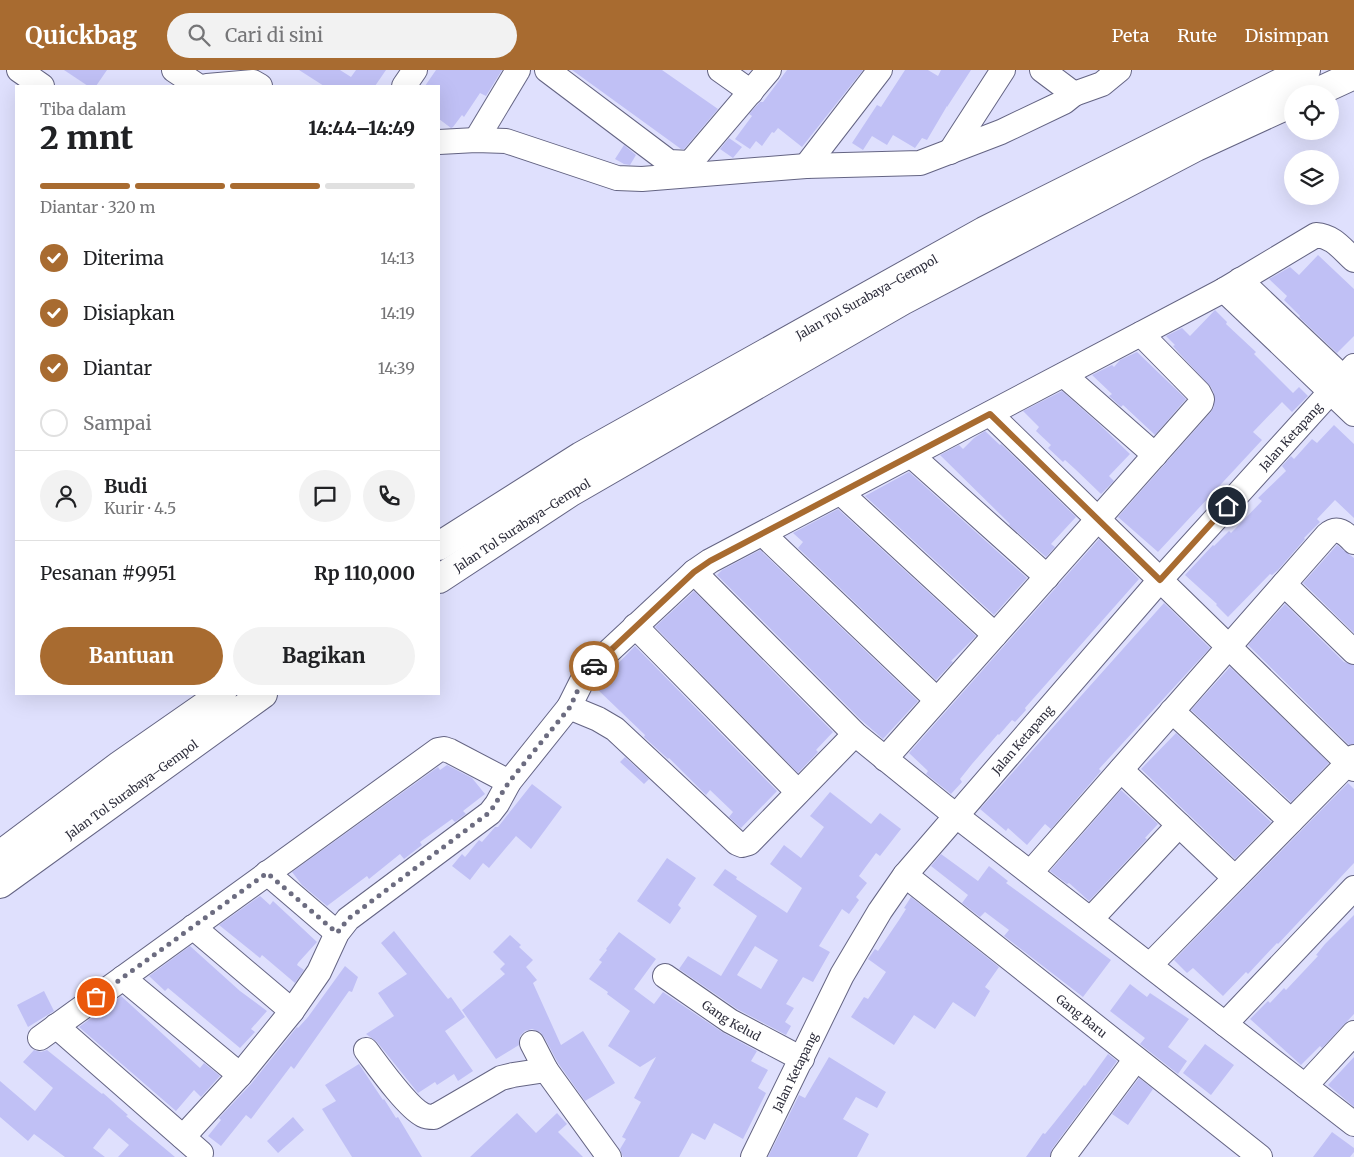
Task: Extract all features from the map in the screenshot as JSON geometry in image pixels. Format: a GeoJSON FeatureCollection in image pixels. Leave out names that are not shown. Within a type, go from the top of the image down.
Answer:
{"type":"FeatureCollection","features":[{"type":"Feature","properties":{"kind":"highway","name":"Jalan Tol Surabaya–Gempol"},"geometry":{"type":"LineString","coordinates":[[440,545],[581,456],[976,236],[1306,70]]}},
{"type":"Feature","properties":{"kind":"highway"},"geometry":{"type":"LineString","coordinates":[[1332,85],[1354,75]]}},
{"type":"Feature","properties":{"kind":"highway","name":"Jalan Tol Surabaya–Gempol"},"geometry":{"type":"LineString","coordinates":[[440,578],[571,492],[902,301],[1196,147],[1284,107]]}},
{"type":"Feature","properties":{"kind":"highway","name":"Jalan Tol Surabaya–Gempol"},"geometry":{"type":"LineString","coordinates":[[0,855],[120,765],[221,695]]}},
{"type":"Feature","properties":{"kind":"highway","name":"Jalan Tol Surabaya–Gempol"},"geometry":{"type":"LineString","coordinates":[[0,884],[262,695]]}},
{"type":"Feature","properties":{"kind":"street"},"geometry":{"type":"LineString","coordinates":[[19,70],[41,85]]}},
{"type":"Feature","properties":{"kind":"street"},"geometry":{"type":"LineString","coordinates":[[174,70],[210,82],[260,79]]}},
{"type":"Feature","properties":{"kind":"street"},"geometry":{"type":"LineString","coordinates":[[405,85],[415,70]]}},
{"type":"Feature","properties":{"kind":"street"},"geometry":{"type":"LineString","coordinates":[[476,140],[518,70]]}},
{"type":"Feature","properties":{"kind":"street"},"geometry":{"type":"LineString","coordinates":[[546,70],[669,162],[688,169]]}},
{"type":"Feature","properties":{"kind":"street"},"geometry":{"type":"LineString","coordinates":[[720,70],[752,92]]}},
{"type":"Feature","properties":{"kind":"street"},"geometry":{"type":"LineString","coordinates":[[688,169],[769,70]]}},
{"type":"Feature","properties":{"kind":"street"},"geometry":{"type":"LineString","coordinates":[[806,166],[880,70]]}},
{"type":"Feature","properties":{"kind":"street"},"geometry":{"type":"LineString","coordinates":[[950,152],[1003,70]]}},
{"type":"Feature","properties":{"kind":"street"},"geometry":{"type":"LineString","coordinates":[[1042,70],[1074,94]]}},
{"type":"Feature","properties":{"kind":"street"},"geometry":{"type":"LineString","coordinates":[[440,142],[506,141],[617,178],[642,179],[688,169],[920,163],[1001,132],[1064,102],[1074,94],[1102,84],[1119,70]]}},
{"type":"Feature","properties":{"kind":"street"},"geometry":{"type":"LineString","coordinates":[[183,1137],[240,1075],[292,1011],[319,972],[337,933],[348,919],[490,812],[509,782],[570,707],[583,679],[592,667],[694,572],[710,561],[841,494],[1232,285],[1316,235],[1334,240],[1354,260]]}},
{"type":"Feature","properties":{"kind":"street"},"geometry":{"type":"LineString","coordinates":[[1232,285],[1346,381],[1354,414]]}},
{"type":"Feature","properties":{"kind":"street"},"geometry":{"type":"LineString","coordinates":[[885,759],[1198,407],[1202,399],[1199,393],[1141,334]]}},
{"type":"Feature","properties":{"kind":"street"},"geometry":{"type":"LineString","coordinates":[[1064,375],[1155,455]]}},
{"type":"Feature","properties":{"kind":"street","name":"Jalan Ketapang"},"geometry":{"type":"LineString","coordinates":[[753,1157],[842,975],[880,911],[905,875],[1160,580],[1346,381]]}},
{"type":"Feature","properties":{"kind":"street"},"geometry":{"type":"LineString","coordinates":[[990,414],[1229,647],[1352,763],[1291,821],[1150,965]]}},
{"type":"Feature","properties":{"kind":"street"},"geometry":{"type":"LineString","coordinates":[[912,456],[1047,577]]}},
{"type":"Feature","properties":{"kind":"street"},"geometry":{"type":"LineString","coordinates":[[841,494],[995,635]]}},
{"type":"Feature","properties":{"kind":"street"},"geometry":{"type":"LineString","coordinates":[[1031,872],[1331,532],[1339,530],[1344,532],[1354,542]]}},
{"type":"Feature","properties":{"kind":"street"},"geometry":{"type":"LineString","coordinates":[[763,534],[938,700]]}},
{"type":"Feature","properties":{"kind":"street"},"geometry":{"type":"LineString","coordinates":[[694,572],[855,734],[956,815],[1354,1124]]}},
{"type":"Feature","properties":{"kind":"street"},"geometry":{"type":"LineString","coordinates":[[1284,584],[1354,652]]}},
{"type":"Feature","properties":{"kind":"street"},"geometry":{"type":"LineString","coordinates":[[635,626],[798,792]]}},
{"type":"Feature","properties":{"kind":"street"},"geometry":{"type":"LineString","coordinates":[[570,707],[598,719],[614,730],[734,840],[742,845],[749,843],[855,734]]}},
{"type":"Feature","properties":{"kind":"street"},"geometry":{"type":"LineString","coordinates":[[1172,711],[1291,821]]}},
{"type":"Feature","properties":{"kind":"street"},"geometry":{"type":"LineString","coordinates":[[201,1153],[48,1032],[438,750],[450,751],[509,782]]}},
{"type":"Feature","properties":{"kind":"street"},"geometry":{"type":"LineString","coordinates":[[1121,770],[1235,878]]}},
{"type":"Feature","properties":{"kind":"street"},"geometry":{"type":"LineString","coordinates":[[1091,919],[1179,825]]}},
{"type":"Feature","properties":{"kind":"street"},"geometry":{"type":"LineString","coordinates":[[267,873],[337,933]]}},
{"type":"Feature","properties":{"kind":"street","name":"Gang Baru"},"geometry":{"type":"LineString","coordinates":[[905,875],[1260,1157]]}},
{"type":"Feature","properties":{"kind":"street"},"geometry":{"type":"LineString","coordinates":[[1225,1024],[1354,888]]}},
{"type":"Feature","properties":{"kind":"street"},"geometry":{"type":"LineString","coordinates":[[193,927],[292,1011]]}},
{"type":"Feature","properties":{"kind":"street","name":"Gang Kelud"},"geometry":{"type":"LineString","coordinates":[[665,976],[730,1021],[802,1059]]}},
{"type":"Feature","properties":{"kind":"street"},"geometry":{"type":"LineString","coordinates":[[123,978],[240,1075]]}},
{"type":"Feature","properties":{"kind":"street"},"geometry":{"type":"LineString","coordinates":[[1305,1086],[1354,1033]]}},
{"type":"Feature","properties":{"kind":"street"},"geometry":{"type":"LineString","coordinates":[[532,1043],[546,1070],[609,1157]]}},
{"type":"Feature","properties":{"kind":"street"},"geometry":{"type":"LineString","coordinates":[[366,1050],[410,1106],[428,1118],[434,1117],[506,1076],[546,1070]]}},
{"type":"Feature","properties":{"kind":"street"},"geometry":{"type":"LineString","coordinates":[[1063,1157],[1136,1059]]}},
{"type":"Feature","properties":{"kind":"building"},"geometry":{"type":"Polygon","coordinates":[[[64,70],[107,70],[97,85],[86,85],[64,70]]]}},
{"type":"Feature","properties":{"kind":"building"},"geometry":{"type":"Polygon","coordinates":[[[299,70],[340,70],[351,77],[356,70],[386,70],[376,85],[322,85],[299,70]]]}},
{"type":"Feature","properties":{"kind":"building"},"geometry":{"type":"Polygon","coordinates":[[[436,70],[502,70],[486,96],[480,93],[464,117],[462,115],[451,128],[440,120],[440,85],[426,85],[436,70]]]}},
{"type":"Feature","properties":{"kind":"building"},"geometry":{"type":"Polygon","coordinates":[[[572,70],[662,70],[718,109],[684,149],[681,149],[572,70]]]}},
{"type":"Feature","properties":{"kind":"building"},"geometry":{"type":"Polygon","coordinates":[[[787,70],[863,70],[802,147],[778,128],[774,133],[772,132],[762,146],[756,141],[750,149],[735,139],[752,116],[749,114],[760,102],[763,102],[787,70]]]}},
{"type":"Feature","properties":{"kind":"building"},"geometry":{"type":"Polygon","coordinates":[[[905,70],[928,70],[938,76],[941,70],[971,70],[927,140],[922,138],[915,148],[893,135],[887,145],[872,136],[863,150],[852,143],[877,105],[881,107],[905,70]]]}},
{"type":"Feature","properties":{"kind":"building"},"geometry":{"type":"Polygon","coordinates":[[[729,138],[742,147],[733,158],[720,149],[729,138]]]}},
{"type":"Feature","properties":{"kind":"building"},"geometry":{"type":"Polygon","coordinates":[[[624,145],[636,155],[630,165],[615,159],[624,145]]]}},
{"type":"Feature","properties":{"kind":"building"},"geometry":{"type":"Polygon","coordinates":[[[1318,255],[1354,289],[1354,336],[1337,353],[1299,317],[1284,300],[1287,296],[1269,279],[1290,267],[1299,275],[1318,255]]]}},
{"type":"Feature","properties":{"kind":"building"},"geometry":{"type":"Polygon","coordinates":[[[1215,310],[1227,322],[1226,324],[1256,352],[1254,354],[1293,393],[1299,387],[1308,396],[1292,412],[1282,402],[1253,432],[1262,440],[1158,552],[1118,517],[1214,407],[1214,393],[1211,387],[1166,336],[1182,328],[1190,336],[1215,310]]]}},
{"type":"Feature","properties":{"kind":"building"},"geometry":{"type":"Polygon","coordinates":[[[1137,352],[1186,399],[1155,435],[1123,405],[1121,407],[1109,396],[1112,394],[1092,375],[1112,365],[1114,367],[1120,360],[1137,352]]]}},
{"type":"Feature","properties":{"kind":"building"},"geometry":{"type":"Polygon","coordinates":[[[1062,391],[1130,454],[1109,476],[1114,481],[1101,494],[1065,460],[1063,462],[1048,448],[1051,445],[1036,431],[1039,427],[1023,411],[1062,391]]]}},
{"type":"Feature","properties":{"kind":"building"},"geometry":{"type":"Polygon","coordinates":[[[1334,425],[1354,444],[1354,518],[1335,500],[1317,519],[1320,522],[1304,538],[1278,570],[1272,575],[1270,574],[1228,617],[1217,604],[1185,575],[1213,545],[1229,531],[1231,533],[1262,501],[1258,498],[1286,471],[1282,466],[1291,456],[1294,459],[1312,439],[1317,443],[1334,425]]]}},
{"type":"Feature","properties":{"kind":"building"},"geometry":{"type":"Polygon","coordinates":[[[985,431],[1001,444],[1076,517],[1051,544],[1055,547],[1046,557],[1009,525],[940,455],[959,445],[963,449],[974,438],[985,431]]]}},
{"type":"Feature","properties":{"kind":"building"},"geometry":{"type":"Polygon","coordinates":[[[909,472],[1027,578],[994,615],[865,496],[909,472]]]}},
{"type":"Feature","properties":{"kind":"building"},"geometry":{"type":"Polygon","coordinates":[[[838,509],[976,636],[951,661],[953,662],[936,680],[798,548],[803,542],[793,533],[838,509]]]}},
{"type":"Feature","properties":{"kind":"building"},"geometry":{"type":"Polygon","coordinates":[[[1099,539],[1139,579],[1025,708],[1026,710],[1015,722],[1012,720],[998,734],[960,779],[962,782],[951,794],[926,774],[928,771],[909,753],[1099,539]]]}},
{"type":"Feature","properties":{"kind":"building"},"geometry":{"type":"Polygon","coordinates":[[[1337,545],[1354,558],[1354,633],[1303,583],[1337,545]]]}},
{"type":"Feature","properties":{"kind":"building"},"geometry":{"type":"Polygon","coordinates":[[[760,550],[918,701],[883,739],[860,719],[717,575],[722,570],[760,550]]]}},
{"type":"Feature","properties":{"kind":"building"},"geometry":{"type":"Polygon","coordinates":[[[694,591],[833,732],[816,750],[818,752],[798,773],[655,627],[694,591]]]}},
{"type":"Feature","properties":{"kind":"building"},"geometry":{"type":"Polygon","coordinates":[[[1164,603],[1210,648],[1099,769],[1101,771],[1051,829],[1045,824],[1027,845],[1008,828],[1006,831],[980,809],[1164,603]]]}},
{"type":"Feature","properties":{"kind":"building"},"geometry":{"type":"Polygon","coordinates":[[[1285,604],[1344,662],[1354,665],[1354,744],[1349,745],[1248,645],[1285,604]]]}},
{"type":"Feature","properties":{"kind":"building"},"geometry":{"type":"Polygon","coordinates":[[[635,646],[777,791],[741,828],[729,817],[733,812],[710,790],[706,795],[669,758],[644,737],[645,735],[595,687],[635,646]]]}},
{"type":"Feature","properties":{"kind":"building"},"geometry":{"type":"Polygon","coordinates":[[[1230,667],[1329,763],[1291,802],[1191,710],[1230,667]]]}},
{"type":"Feature","properties":{"kind":"building"},"geometry":{"type":"Polygon","coordinates":[[[1176,733],[1271,822],[1235,859],[1141,769],[1176,733]]]}},
{"type":"Feature","properties":{"kind":"building"},"geometry":{"type":"Polygon","coordinates":[[[625,757],[649,779],[644,784],[620,762],[625,757]]]}},
{"type":"Feature","properties":{"kind":"building"},"geometry":{"type":"Polygon","coordinates":[[[447,765],[472,778],[485,794],[463,811],[466,814],[455,822],[452,819],[420,842],[422,845],[404,859],[400,854],[369,879],[367,876],[327,906],[302,885],[292,872],[438,767],[440,770],[447,765]]]}},
{"type":"Feature","properties":{"kind":"building"},"geometry":{"type":"Polygon","coordinates":[[[1348,783],[1354,789],[1354,863],[1278,944],[1248,974],[1246,972],[1223,996],[1193,968],[1187,973],[1174,960],[1348,783]]]}},
{"type":"Feature","properties":{"kind":"building"},"geometry":{"type":"Polygon","coordinates":[[[532,784],[562,807],[531,849],[516,836],[489,868],[483,863],[470,880],[452,866],[462,854],[465,857],[479,840],[482,842],[495,827],[498,827],[532,784]]]}},
{"type":"Feature","properties":{"kind":"building"},"geometry":{"type":"Polygon","coordinates":[[[1121,790],[1158,824],[1145,838],[1147,839],[1089,901],[1069,883],[1067,884],[1050,871],[1121,790]]]}},
{"type":"Feature","properties":{"kind":"building"},"geometry":{"type":"Polygon","coordinates":[[[830,792],[871,824],[880,813],[901,829],[880,856],[876,853],[859,876],[867,883],[856,897],[859,900],[849,914],[842,909],[819,946],[830,952],[813,982],[803,977],[786,1004],[794,1008],[785,1022],[791,1026],[786,1035],[737,1009],[679,969],[688,956],[721,976],[757,916],[713,885],[725,869],[737,877],[736,879],[787,913],[802,888],[770,864],[784,845],[801,858],[824,827],[810,816],[830,792]],[[755,946],[737,975],[761,989],[778,960],[755,946]]]}},
{"type":"Feature","properties":{"kind":"building"},"geometry":{"type":"Polygon","coordinates":[[[941,854],[978,881],[989,866],[1008,881],[1006,883],[1111,960],[1083,997],[1004,936],[1009,930],[985,912],[980,917],[962,903],[968,895],[931,866],[941,854]]]}},
{"type":"Feature","properties":{"kind":"building"},"geometry":{"type":"Polygon","coordinates":[[[667,858],[696,878],[678,905],[681,908],[670,924],[637,901],[667,858]]]}},
{"type":"Feature","properties":{"kind":"building"},"geometry":{"type":"Polygon","coordinates":[[[260,896],[270,905],[273,901],[317,942],[298,963],[297,965],[304,970],[295,983],[262,955],[260,958],[219,925],[260,896]]]}},
{"type":"Feature","properties":{"kind":"building"},"geometry":{"type":"Polygon","coordinates":[[[911,897],[999,967],[985,987],[990,991],[975,1017],[953,1002],[935,1029],[914,1015],[894,1045],[851,1017],[864,997],[868,999],[886,972],[868,959],[875,949],[878,951],[906,909],[904,908],[911,897]]]}},
{"type":"Feature","properties":{"kind":"building"},"geometry":{"type":"Polygon","coordinates":[[[1354,915],[1354,1014],[1322,1048],[1320,1046],[1301,1065],[1250,1019],[1268,1001],[1270,1003],[1284,988],[1286,990],[1318,956],[1316,955],[1325,944],[1354,915]]]}},
{"type":"Feature","properties":{"kind":"building"},"geometry":{"type":"Polygon","coordinates":[[[394,931],[448,999],[451,997],[465,1017],[445,1031],[473,1071],[458,1081],[454,1074],[437,1085],[435,1082],[418,1093],[377,1042],[366,1034],[394,1016],[378,993],[407,974],[381,943],[394,931]]]}},
{"type":"Feature","properties":{"kind":"building"},"geometry":{"type":"Polygon","coordinates":[[[619,932],[656,959],[634,989],[654,1004],[663,992],[722,1032],[757,1051],[751,1061],[768,1070],[758,1088],[766,1093],[743,1139],[714,1123],[705,1140],[692,1133],[679,1157],[623,1157],[620,1149],[626,1139],[622,1137],[641,1102],[634,1098],[656,1057],[640,1067],[608,1046],[630,1011],[589,979],[602,962],[599,960],[606,949],[619,932]]]}},
{"type":"Feature","properties":{"kind":"building"},"geometry":{"type":"Polygon","coordinates":[[[510,935],[521,945],[519,947],[533,960],[526,967],[537,980],[533,983],[561,1045],[583,1031],[615,1083],[585,1101],[558,1063],[540,1032],[532,1029],[525,1031],[520,1036],[519,1045],[496,1059],[462,1010],[505,974],[500,969],[505,964],[493,952],[510,935]]]}},
{"type":"Feature","properties":{"kind":"building"},"geometry":{"type":"Polygon","coordinates":[[[190,946],[240,991],[267,1011],[251,1029],[255,1032],[240,1048],[168,988],[165,991],[149,976],[190,946]]]}},
{"type":"Feature","properties":{"kind":"building"},"geometry":{"type":"Polygon","coordinates":[[[345,966],[358,977],[352,992],[349,991],[294,1069],[291,1066],[251,1119],[246,1115],[221,1146],[208,1136],[221,1120],[219,1118],[251,1084],[297,1027],[308,1017],[345,966]]]}},
{"type":"Feature","properties":{"kind":"building"},"geometry":{"type":"Polygon","coordinates":[[[1130,984],[1147,997],[1150,993],[1189,1019],[1168,1047],[1187,1061],[1178,1074],[1140,1044],[1145,1038],[1110,1011],[1130,984]]]}},
{"type":"Feature","properties":{"kind":"building"},"geometry":{"type":"Polygon","coordinates":[[[44,991],[54,1011],[28,1027],[17,1005],[44,991]]]}},
{"type":"Feature","properties":{"kind":"building"},"geometry":{"type":"Polygon","coordinates":[[[121,996],[200,1068],[204,1063],[220,1076],[201,1097],[194,1090],[176,1111],[79,1027],[98,1013],[101,1015],[121,996]]]}},
{"type":"Feature","properties":{"kind":"building"},"geometry":{"type":"Polygon","coordinates":[[[1205,1044],[1234,1065],[1211,1095],[1183,1073],[1205,1044]]]}},
{"type":"Feature","properties":{"kind":"building"},"geometry":{"type":"Polygon","coordinates":[[[34,1050],[41,1052],[47,1050],[103,1093],[128,1115],[126,1116],[175,1157],[118,1157],[129,1145],[109,1128],[93,1148],[105,1157],[65,1157],[34,1134],[28,1141],[0,1117],[0,1081],[35,1111],[53,1088],[23,1062],[34,1050]]]}},
{"type":"Feature","properties":{"kind":"building"},"geometry":{"type":"Polygon","coordinates":[[[1108,1054],[1117,1061],[1052,1149],[1050,1157],[1026,1157],[1043,1133],[1045,1134],[1085,1086],[1108,1054]]]}},
{"type":"Feature","properties":{"kind":"building"},"geometry":{"type":"Polygon","coordinates":[[[829,1057],[886,1092],[877,1108],[856,1097],[843,1119],[869,1134],[857,1157],[768,1157],[799,1095],[805,1098],[829,1057]]]}},
{"type":"Feature","properties":{"kind":"building"},"geometry":{"type":"Polygon","coordinates":[[[1354,1057],[1354,1107],[1328,1085],[1354,1057]]]}},
{"type":"Feature","properties":{"kind":"building"},"geometry":{"type":"Polygon","coordinates":[[[359,1064],[396,1118],[398,1117],[422,1157],[352,1157],[322,1109],[336,1101],[325,1085],[359,1064]]]}},
{"type":"Feature","properties":{"kind":"building"},"geometry":{"type":"Polygon","coordinates":[[[1139,1078],[1153,1089],[1128,1125],[1112,1114],[1139,1078]]]}},
{"type":"Feature","properties":{"kind":"building"},"geometry":{"type":"Polygon","coordinates":[[[517,1113],[536,1133],[557,1113],[567,1124],[558,1132],[583,1157],[470,1157],[517,1113]]]}},
{"type":"Feature","properties":{"kind":"building"},"geometry":{"type":"Polygon","coordinates":[[[293,1117],[304,1130],[278,1153],[267,1141],[293,1117]]]}},
{"type":"Feature","properties":{"kind":"building"},"geometry":{"type":"Polygon","coordinates":[[[1332,1132],[1354,1148],[1354,1152],[1350,1157],[1313,1157],[1332,1132]]]}},
{"type":"Feature","properties":{"kind":"way so far"},"geometry":{"type":"LineString","coordinates":[[96,997],[267,873],[337,933],[348,919],[490,812],[497,804],[509,782],[570,707],[583,679],[594,666]]}},
{"type":"Feature","properties":{"kind":"route"},"geometry":{"type":"LineString","coordinates":[[594,666],[694,572],[710,561],[990,414],[1160,580],[1227,506]]}}]}
